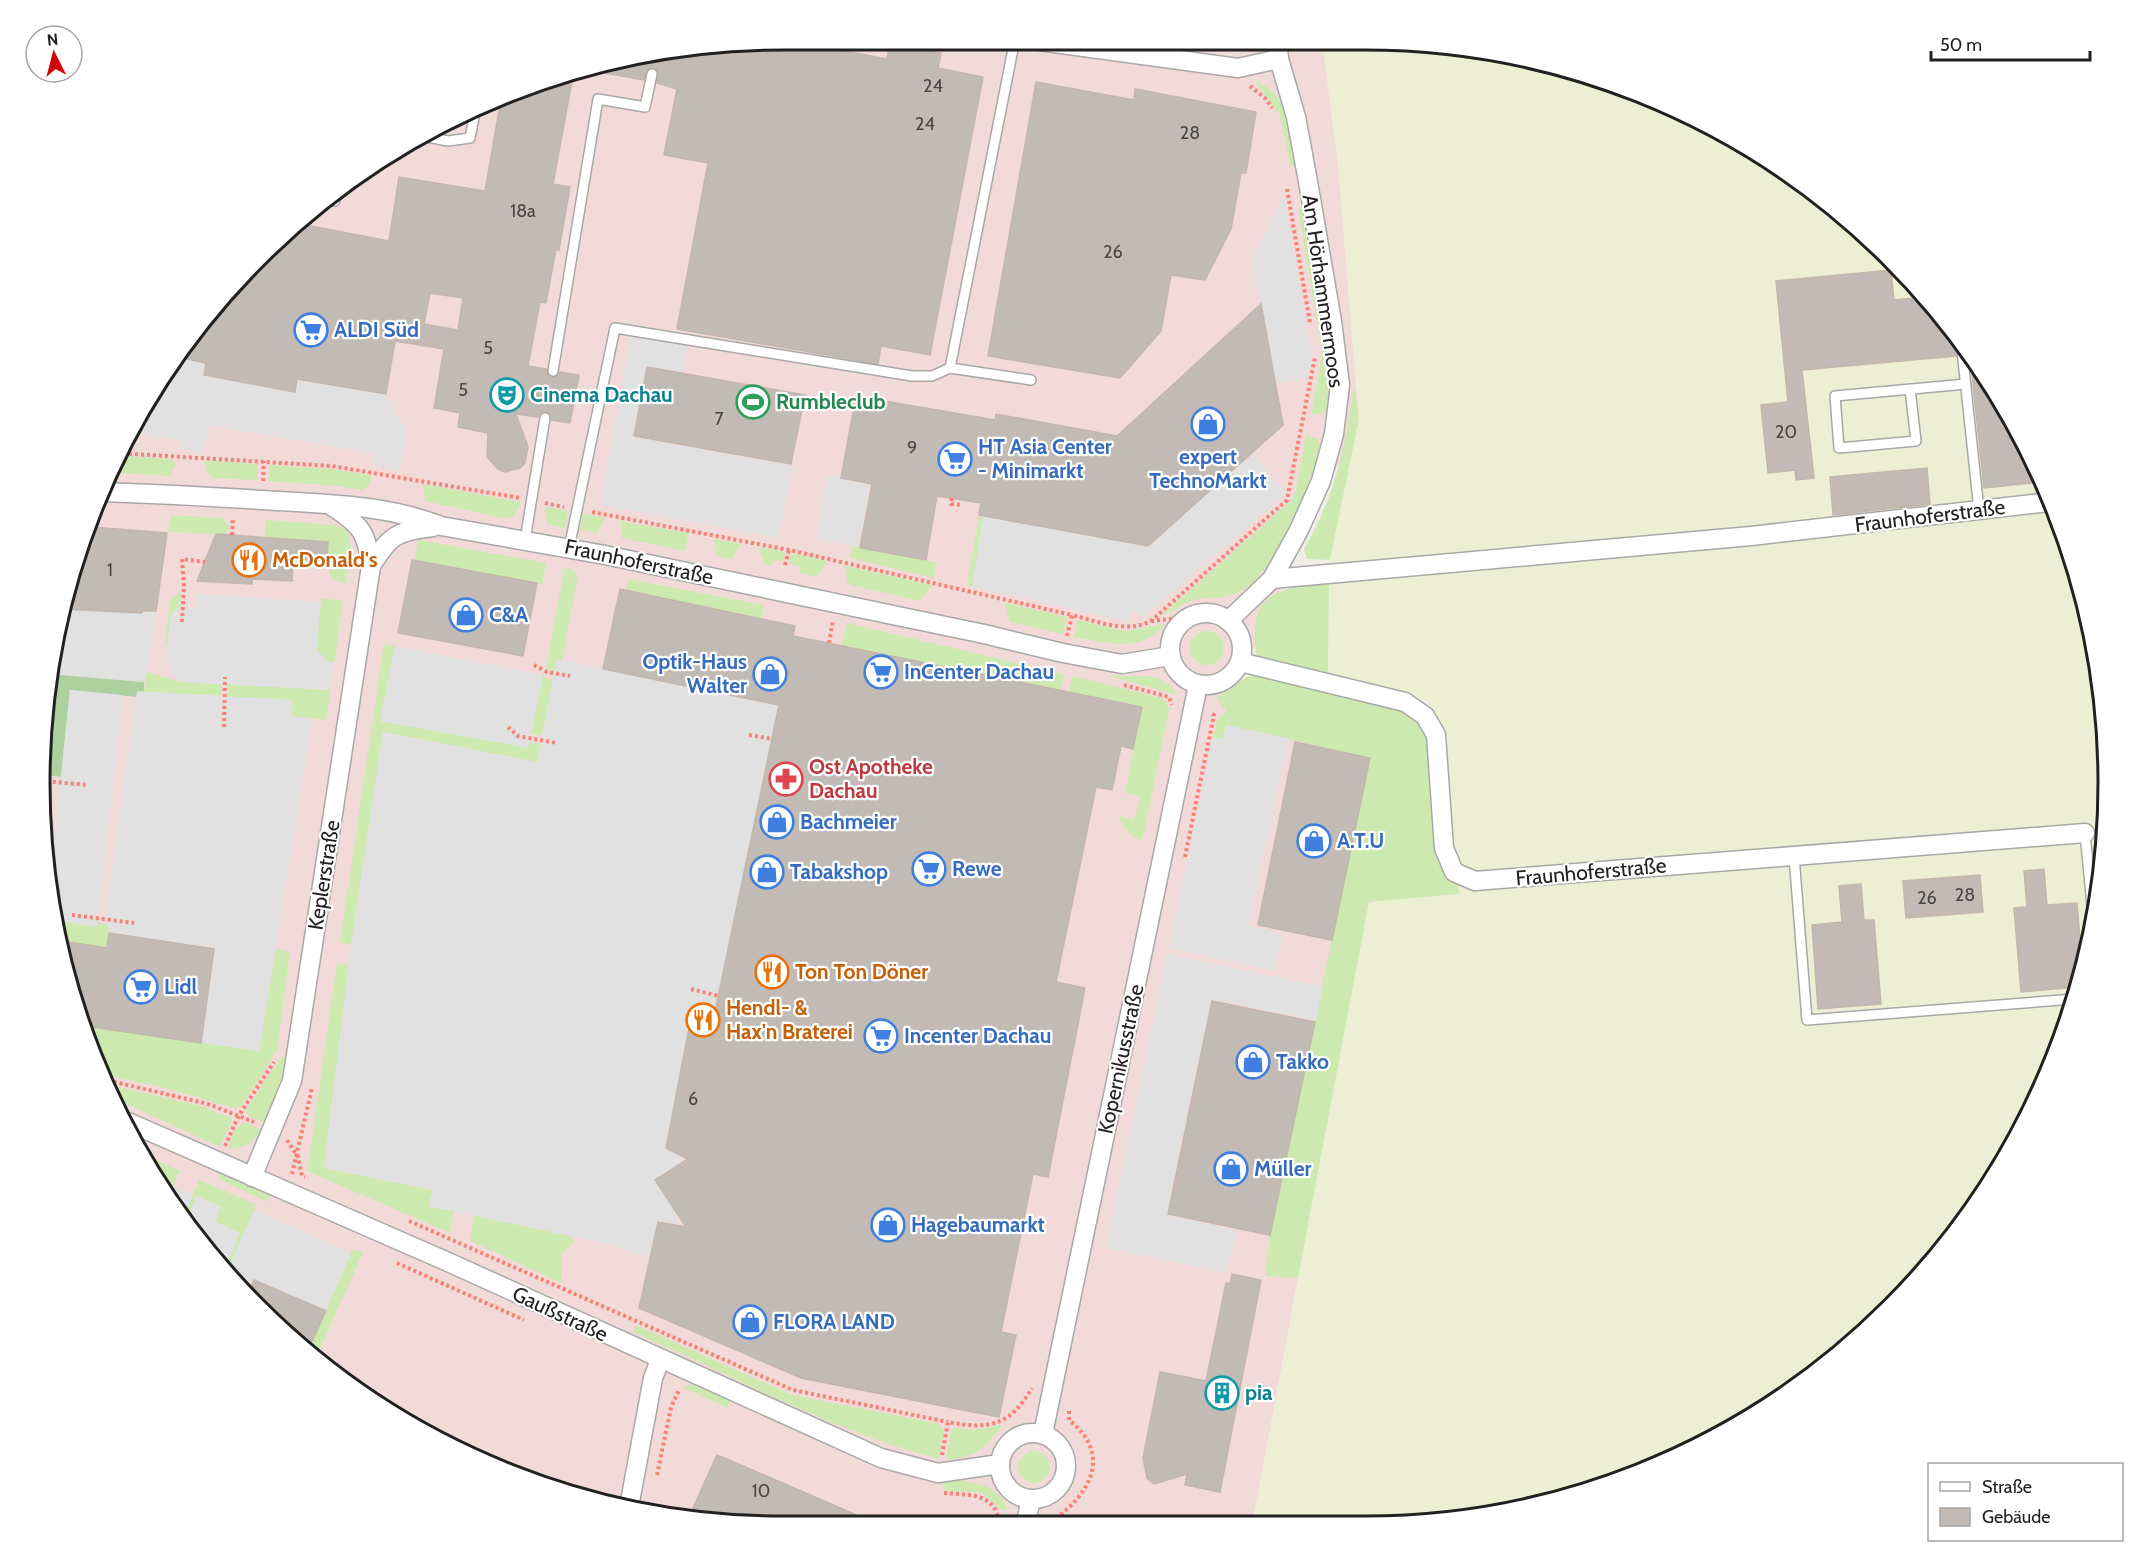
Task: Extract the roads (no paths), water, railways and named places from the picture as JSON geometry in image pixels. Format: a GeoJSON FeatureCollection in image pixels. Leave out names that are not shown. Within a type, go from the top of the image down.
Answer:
{"type":"FeatureCollection","features":[{"type":"Feature","properties":{"kind":"street"},"geometry":{"type":"LineString","coordinates":[[1113,50],[1238,68],[1279,59]]}},
{"type":"Feature","properties":{"kind":"street","name":"Am Hörhammermoos"},"geometry":{"type":"LineString","coordinates":[[1228,621],[1272,579],[1299,530],[1322,481],[1334,434],[1340,385],[1332,321],[1300,141],[1278,50]]}},
{"type":"Feature","properties":{"kind":"street","name":"Fraunhoferstraße"},"geometry":{"type":"LineString","coordinates":[[109,492],[328,504],[389,513],[441,526],[568,548],[1122,664],[1170,656]]}},
{"type":"Feature","properties":{"kind":"street","name":"Fraunhoferstraße"},"geometry":{"type":"LineString","coordinates":[[1272,579],[1751,537],[2042,503]]}},
{"type":"Feature","properties":{"kind":"street","name":"Keplerstraße"},"geometry":{"type":"LineString","coordinates":[[252,1177],[292,1081],[371,566],[364,532],[352,519],[328,504]]}},
{"type":"Feature","properties":{"kind":"street","name":"Keplerstraße"},"geometry":{"type":"LineString","coordinates":[[371,566],[387,541],[409,530],[441,526]]}},
{"type":"Feature","properties":{"kind":"street"},"geometry":{"type":"LineString","coordinates":[[1210,614],[1228,621],[1240,639],[1240,662],[1223,681],[1198,685],[1180,674],[1170,656],[1170,646],[1176,629],[1191,617],[1210,614]]}},
{"type":"Feature","properties":{"kind":"street","name":"Fraunhoferstraße"},"geometry":{"type":"LineString","coordinates":[[1240,662],[1404,702],[1425,716],[1436,735],[1444,848],[1454,872],[1461,877],[1475,881],[2085,833]]}},
{"type":"Feature","properties":{"kind":"street","name":"Kopernikusstraße"},"geometry":{"type":"LineString","coordinates":[[1043,1434],[1198,685]]}},
{"type":"Feature","properties":{"kind":"street","name":"Gaußstraße"},"geometry":{"type":"LineString","coordinates":[[135,1125],[448,1262],[660,1360],[881,1458],[938,1473],[1000,1464]]}},
{"type":"Feature","properties":{"kind":"street"},"geometry":{"type":"LineString","coordinates":[[630,1499],[653,1378],[660,1360]]}},
{"type":"Feature","properties":{"kind":"street"},"geometry":{"type":"LineString","coordinates":[[1033,1432],[1043,1434],[1060,1446],[1067,1466],[1065,1477],[1052,1494],[1031,1499],[1012,1492],[1001,1475],[1000,1464],[1007,1446],[1014,1439],[1033,1432]]}},
{"type":"Feature","properties":{"kind":"street"},"geometry":{"type":"LineString","coordinates":[[1027,1516],[1031,1499]]}},
{"type":"Feature","properties":{"kind":"lane"},"geometry":{"type":"LineString","coordinates":[[950,368],[1013,50]]}},
{"type":"Feature","properties":{"kind":"lane"},"geometry":{"type":"LineString","coordinates":[[553,370],[598,99],[645,107],[652,74]]}},
{"type":"Feature","properties":{"kind":"lane"},"geometry":{"type":"LineString","coordinates":[[434,138],[448,141],[470,138],[474,118]]}},
{"type":"Feature","properties":{"kind":"lane"},"geometry":{"type":"LineString","coordinates":[[568,548],[615,328],[912,376],[932,376],[950,368],[1031,380]]}},
{"type":"Feature","properties":{"kind":"lane"},"geometry":{"type":"LineString","coordinates":[[1963,360],[1979,510]]}},
{"type":"Feature","properties":{"kind":"lane"},"geometry":{"type":"LineString","coordinates":[[1910,389],[1916,441],[1839,448],[1835,396],[1910,389],[1966,384]]}},
{"type":"Feature","properties":{"kind":"lane"},"geometry":{"type":"LineString","coordinates":[[525,540],[545,418]]}},
{"type":"Feature","properties":{"kind":"lane"},"geometry":{"type":"LineString","coordinates":[[2085,833],[2090,884]]}},
{"type":"Feature","properties":{"kind":"lane"},"geometry":{"type":"LineString","coordinates":[[1794,856],[1807,1020],[2065,1000]]}},
{"type":"Feature","properties":{"kind":"place","name":"ALDI Süd"},"geometry":{"type":"Point","coordinates":[311,330]}},
{"type":"Feature","properties":{"kind":"place","name":"Cinema Dachau"},"geometry":{"type":"Point","coordinates":[507,395]}},
{"type":"Feature","properties":{"kind":"place","name":"Rumbleclub"},"geometry":{"type":"Point","coordinates":[753,402]}},
{"type":"Feature","properties":{"kind":"place","name":"expert TechnoMarkt"},"geometry":{"type":"Point","coordinates":[1208,424]}},
{"type":"Feature","properties":{"kind":"place","name":"HT Asia Center - Minimarkt"},"geometry":{"type":"Point","coordinates":[955,459]}},
{"type":"Feature","properties":{"kind":"place","name":"McDonald's"},"geometry":{"type":"Point","coordinates":[249,560]}},
{"type":"Feature","properties":{"kind":"place","name":"C&A"},"geometry":{"type":"Point","coordinates":[466,615]}},
{"type":"Feature","properties":{"kind":"place","name":"InCenter Dachau"},"geometry":{"type":"Point","coordinates":[881,672]}},
{"type":"Feature","properties":{"kind":"place","name":"Optik-Haus Walter"},"geometry":{"type":"Point","coordinates":[770,674]}},
{"type":"Feature","properties":{"kind":"place","name":"Ost Apotheke Dachau"},"geometry":{"type":"Point","coordinates":[786,779]}},
{"type":"Feature","properties":{"kind":"place","name":"Bachmeier"},"geometry":{"type":"Point","coordinates":[777,822]}},
{"type":"Feature","properties":{"kind":"place","name":"A.T.U"},"geometry":{"type":"Point","coordinates":[1314,841]}},
{"type":"Feature","properties":{"kind":"place","name":"Rewe"},"geometry":{"type":"Point","coordinates":[929,869]}},
{"type":"Feature","properties":{"kind":"place","name":"Tabakshop"},"geometry":{"type":"Point","coordinates":[767,872]}},
{"type":"Feature","properties":{"kind":"place","name":"Ton Ton Döner"},"geometry":{"type":"Point","coordinates":[772,972]}},
{"type":"Feature","properties":{"kind":"place","name":"Lidl"},"geometry":{"type":"Point","coordinates":[141,987]}},
{"type":"Feature","properties":{"kind":"place","name":"Hendl- & Hax'n Braterei"},"geometry":{"type":"Point","coordinates":[703,1020]}},
{"type":"Feature","properties":{"kind":"place","name":"Incenter Dachau"},"geometry":{"type":"Point","coordinates":[881,1036]}},
{"type":"Feature","properties":{"kind":"place","name":"Takko"},"geometry":{"type":"Point","coordinates":[1253,1062]}},
{"type":"Feature","properties":{"kind":"place","name":"Müller"},"geometry":{"type":"Point","coordinates":[1231,1169]}},
{"type":"Feature","properties":{"kind":"place","name":"Hagebaumarkt"},"geometry":{"type":"Point","coordinates":[888,1225]}},
{"type":"Feature","properties":{"kind":"place","name":"FLORA LAND"},"geometry":{"type":"Point","coordinates":[750,1322]}},
{"type":"Feature","properties":{"kind":"place","name":"pia"},"geometry":{"type":"Point","coordinates":[1222,1393]}}]}
